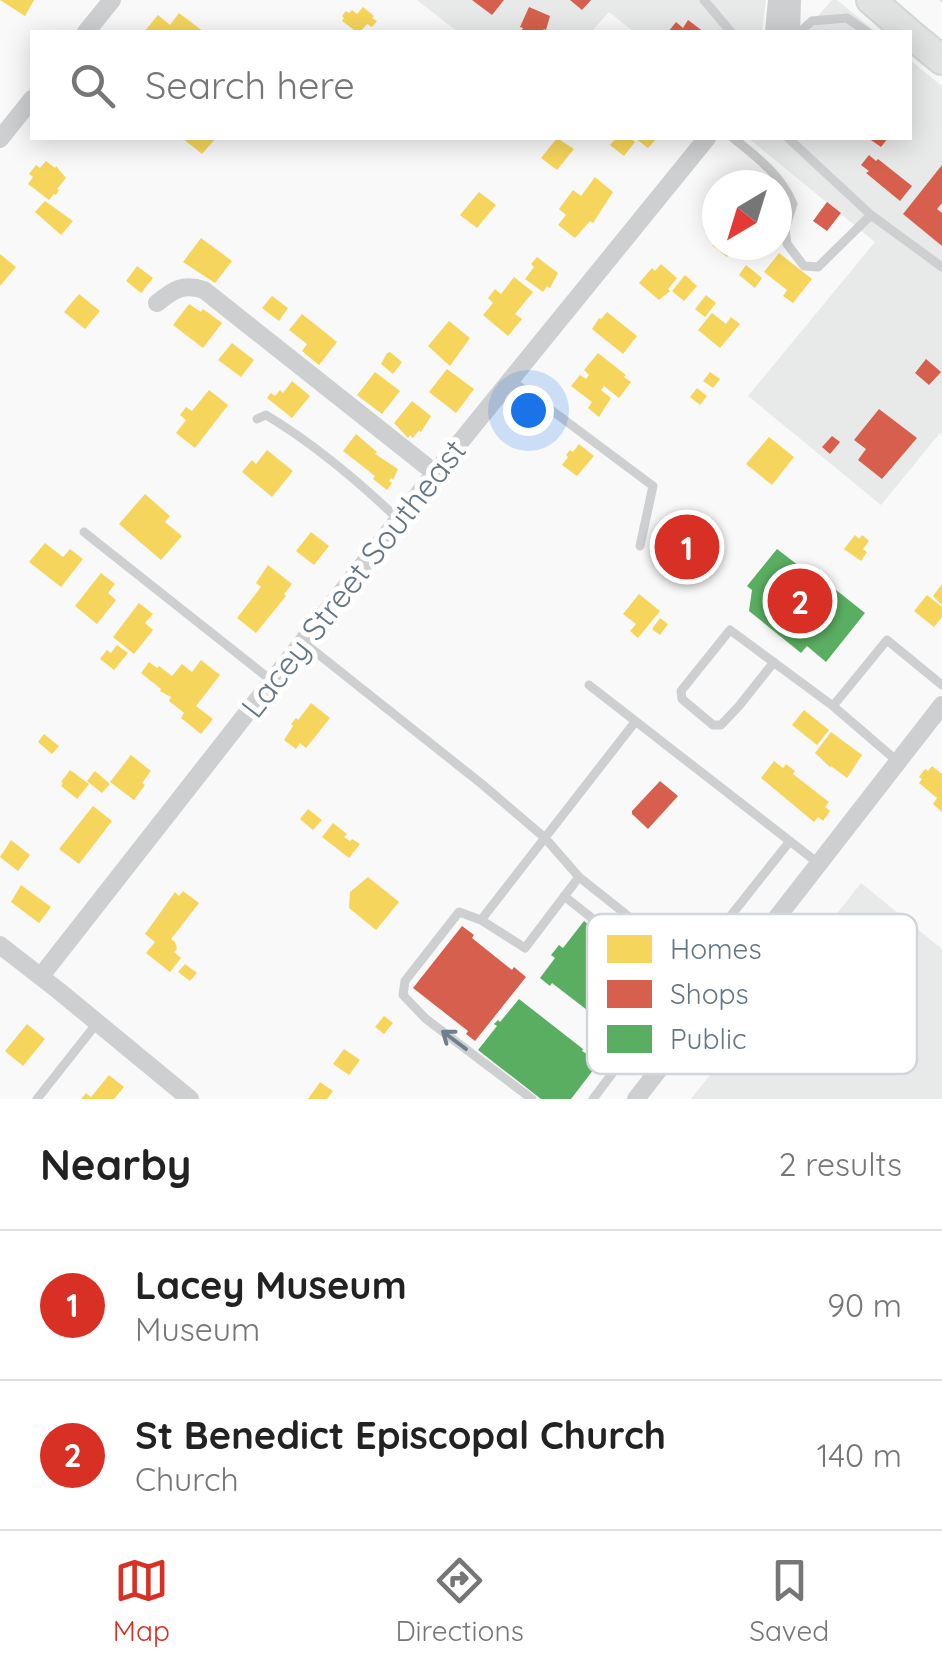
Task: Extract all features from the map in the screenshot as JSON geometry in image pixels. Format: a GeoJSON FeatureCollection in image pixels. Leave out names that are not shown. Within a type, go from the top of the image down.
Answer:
{"type":"FeatureCollection","features":[{"type":"Feature","properties":{"kind":"main road"},"geometry":{"type":"LineString","coordinates":[[912,38],[942,60]]}},
{"type":"Feature","properties":{"kind":"street"},"geometry":{"type":"LineString","coordinates":[[88,30],[112,0]]}},
{"type":"Feature","properties":{"kind":"street"},"geometry":{"type":"LineString","coordinates":[[774,30],[777,0]]}},
{"type":"Feature","properties":{"kind":"street"},"geometry":{"type":"LineString","coordinates":[[791,30],[792,0]]}},
{"type":"Feature","properties":{"kind":"street"},"geometry":{"type":"LineString","coordinates":[[0,140],[30,102]]}},
{"type":"Feature","properties":{"kind":"street","name":"Lacey Street Southeast"},"geometry":{"type":"LineString","coordinates":[[40,976],[398,519],[705,140]]}},
{"type":"Feature","properties":{"kind":"street"},"geometry":{"type":"LineString","coordinates":[[157,303],[176,288],[192,286],[204,290],[435,473]]}},
{"type":"Feature","properties":{"kind":"street"},"geometry":{"type":"LineString","coordinates":[[779,914],[942,705]]}},
{"type":"Feature","properties":{"kind":"street"},"geometry":{"type":"LineString","coordinates":[[0,945],[190,1099]]}},
{"type":"Feature","properties":{"kind":"street"},"geometry":{"type":"LineString","coordinates":[[636,1099],[655,1074]]}},
{"type":"Feature","properties":{"kind":"lane"},"geometry":{"type":"LineString","coordinates":[[704,0],[729,30]]}},
{"type":"Feature","properties":{"kind":"lane"},"geometry":{"type":"LineString","coordinates":[[802,30],[812,20],[847,18],[863,30]]}},
{"type":"Feature","properties":{"kind":"lane"},"geometry":{"type":"LineString","coordinates":[[736,140],[786,186],[793,204],[785,229],[787,244],[804,266],[818,267],[871,215]]}},
{"type":"Feature","properties":{"kind":"lane"},"geometry":{"type":"LineString","coordinates":[[790,140],[871,215],[942,267]]}},
{"type":"Feature","properties":{"kind":"lane"},"geometry":{"type":"LineString","coordinates":[[510,380],[653,486],[640,546]]}},
{"type":"Feature","properties":{"kind":"lane"},"geometry":{"type":"LineString","coordinates":[[257,419],[266,415],[284,426],[398,519]]}},
{"type":"Feature","properties":{"kind":"lane"},"geometry":{"type":"LineString","coordinates":[[84,532],[272,681]]}},
{"type":"Feature","properties":{"kind":"lane"},"geometry":{"type":"LineString","coordinates":[[774,662],[721,726],[712,725],[682,699],[684,686],[730,630],[774,662],[833,706],[898,760]]}},
{"type":"Feature","properties":{"kind":"lane"},"geometry":{"type":"LineString","coordinates":[[833,706],[887,640],[942,685]]}},
{"type":"Feature","properties":{"kind":"lane"},"geometry":{"type":"LineString","coordinates":[[303,642],[483,785],[545,838],[578,877],[625,914]]}},
{"type":"Feature","properties":{"kind":"lane"},"geometry":{"type":"LineString","coordinates":[[589,685],[818,863]]}},
{"type":"Feature","properties":{"kind":"lane"},"geometry":{"type":"LineString","coordinates":[[481,920],[635,722]]}},
{"type":"Feature","properties":{"kind":"lane"},"geometry":{"type":"LineString","coordinates":[[732,914],[790,841]]}},
{"type":"Feature","properties":{"kind":"lane"},"geometry":{"type":"LineString","coordinates":[[532,1099],[426,1019],[403,995],[404,980],[459,912],[481,920],[525,948],[578,877]]}},
{"type":"Feature","properties":{"kind":"lane"},"geometry":{"type":"LineString","coordinates":[[564,896],[588,914]]}},
{"type":"Feature","properties":{"kind":"lane"},"geometry":{"type":"LineString","coordinates":[[37,1099],[97,1024]]}},
{"type":"Feature","properties":{"kind":"lane"},"geometry":{"type":"LineString","coordinates":[[592,1099],[611,1074]]}},
{"type":"Feature","properties":{"kind":"shaded area"},"geometry":{"type":"Polygon","coordinates":[[[417,0],[766,0],[762,30],[632,30],[609,12],[593,30],[455,30],[417,0]]]}},
{"type":"Feature","properties":{"kind":"shaded area"},"geometry":{"type":"Polygon","coordinates":[[[832,0],[837,0],[874,30],[806,30],[832,0]]]}},
{"type":"Feature","properties":{"kind":"shaded area"},"geometry":{"type":"Polygon","coordinates":[[[912,62],[942,86],[942,434],[881,505],[748,396],[875,242],[792,174],[792,170],[750,140],[912,140],[912,62]]]}},
{"type":"Feature","properties":{"kind":"shaded area"},"geometry":{"type":"Polygon","coordinates":[[[861,883],[899,914],[837,914],[861,883]]]}},
{"type":"Feature","properties":{"kind":"shaded area"},"geometry":{"type":"Polygon","coordinates":[[[917,929],[942,949],[942,1099],[691,1099],[711,1074],[917,1074],[917,929]]]}},
{"type":"Feature","properties":{"kind":"building: Homes"},"geometry":{"type":"Polygon","coordinates":[[[0,0],[34,0],[25,16],[0,0]]]}},
{"type":"Feature","properties":{"kind":"building: Homes"},"geometry":{"type":"Polygon","coordinates":[[[363,7],[377,21],[372,27],[367,24],[362,30],[354,30],[342,21],[346,11],[357,14],[363,7]]]}},
{"type":"Feature","properties":{"kind":"building: Homes"},"geometry":{"type":"Polygon","coordinates":[[[179,13],[201,30],[146,30],[158,15],[170,25],[179,13]]]}},
{"type":"Feature","properties":{"kind":"building: Homes"},"geometry":{"type":"Polygon","coordinates":[[[184,140],[214,140],[202,154],[184,140]]]}},
{"type":"Feature","properties":{"kind":"building: Homes"},"geometry":{"type":"Polygon","coordinates":[[[555,140],[574,149],[557,170],[541,158],[555,140]]]}},
{"type":"Feature","properties":{"kind":"building: Homes"},"geometry":{"type":"Polygon","coordinates":[[[614,140],[635,142],[624,156],[610,145],[614,140]]]}},
{"type":"Feature","properties":{"kind":"building: Homes"},"geometry":{"type":"Polygon","coordinates":[[[638,140],[655,140],[648,148],[638,140]]]}},
{"type":"Feature","properties":{"kind":"building: Homes"},"geometry":{"type":"Polygon","coordinates":[[[46,161],[66,178],[49,200],[28,184],[36,165],[40,168],[46,161]]]}},
{"type":"Feature","properties":{"kind":"building: Homes"},"geometry":{"type":"Polygon","coordinates":[[[595,177],[613,192],[593,223],[590,221],[575,238],[558,225],[566,215],[559,209],[573,190],[581,196],[595,177]]]}},
{"type":"Feature","properties":{"kind":"building: Homes"},"geometry":{"type":"Polygon","coordinates":[[[479,192],[496,205],[477,228],[460,215],[479,192]]]}},
{"type":"Feature","properties":{"kind":"building: Homes"},"geometry":{"type":"Polygon","coordinates":[[[45,201],[73,221],[61,235],[35,212],[45,201]]]}},
{"type":"Feature","properties":{"kind":"building: Homes"},"geometry":{"type":"Polygon","coordinates":[[[201,238],[232,261],[215,283],[183,262],[201,238]]]}},
{"type":"Feature","properties":{"kind":"building: Homes"},"geometry":{"type":"Polygon","coordinates":[[[0,254],[16,267],[0,286],[0,254]]]}},
{"type":"Feature","properties":{"kind":"building: Homes"},"geometry":{"type":"Polygon","coordinates":[[[537,257],[558,273],[550,288],[547,286],[543,292],[525,279],[537,257]]]}},
{"type":"Feature","properties":{"kind":"building: Homes"},"geometry":{"type":"Polygon","coordinates":[[[773,260],[788,260],[812,279],[793,303],[783,296],[787,290],[764,272],[773,260]]]}},
{"type":"Feature","properties":{"kind":"building: Homes"},"geometry":{"type":"Polygon","coordinates":[[[661,264],[677,278],[659,300],[639,283],[661,264]]]}},
{"type":"Feature","properties":{"kind":"building: Homes"},"geometry":{"type":"Polygon","coordinates":[[[746,265],[762,278],[755,288],[739,275],[746,265]]]}},
{"type":"Feature","properties":{"kind":"building: Homes"},"geometry":{"type":"Polygon","coordinates":[[[137,266],[153,278],[141,293],[126,281],[137,266]]]}},
{"type":"Feature","properties":{"kind":"building: Homes"},"geometry":{"type":"Polygon","coordinates":[[[685,275],[697,286],[684,301],[672,291],[685,275]]]}},
{"type":"Feature","properties":{"kind":"building: Homes"},"geometry":{"type":"Polygon","coordinates":[[[514,277],[533,292],[515,314],[522,319],[508,336],[483,315],[493,303],[488,298],[495,289],[501,294],[514,277]]]}},
{"type":"Feature","properties":{"kind":"building: Homes"},"geometry":{"type":"Polygon","coordinates":[[[79,294],[100,311],[85,329],[64,312],[79,294]]]}},
{"type":"Feature","properties":{"kind":"building: Homes"},"geometry":{"type":"Polygon","coordinates":[[[706,295],[716,303],[705,317],[695,309],[706,295]]]}},
{"type":"Feature","properties":{"kind":"building: Homes"},"geometry":{"type":"Polygon","coordinates":[[[272,296],[288,308],[279,321],[262,308],[272,296]]]}},
{"type":"Feature","properties":{"kind":"building: Homes"},"geometry":{"type":"Polygon","coordinates":[[[189,304],[222,323],[203,348],[173,325],[189,304]]]}},
{"type":"Feature","properties":{"kind":"building: Homes"},"geometry":{"type":"Polygon","coordinates":[[[607,312],[637,336],[623,354],[592,329],[607,312]]]}},
{"type":"Feature","properties":{"kind":"building: Homes"},"geometry":{"type":"Polygon","coordinates":[[[712,313],[726,324],[731,317],[740,324],[720,348],[698,330],[712,313]]]}},
{"type":"Feature","properties":{"kind":"building: Homes"},"geometry":{"type":"Polygon","coordinates":[[[302,314],[337,342],[319,365],[302,351],[307,344],[289,330],[302,314]]]}},
{"type":"Feature","properties":{"kind":"building: Homes"},"geometry":{"type":"Polygon","coordinates":[[[449,321],[470,338],[450,366],[428,346],[449,321]]]}},
{"type":"Feature","properties":{"kind":"building: Homes"},"geometry":{"type":"Polygon","coordinates":[[[232,343],[254,360],[241,377],[218,360],[232,343]]]}},
{"type":"Feature","properties":{"kind":"building: Homes"},"geometry":{"type":"Polygon","coordinates":[[[390,352],[402,362],[393,374],[381,364],[390,352]]]}},
{"type":"Feature","properties":{"kind":"building: Homes"},"geometry":{"type":"Polygon","coordinates":[[[598,353],[631,382],[619,398],[604,386],[601,390],[611,398],[599,417],[588,408],[592,402],[571,386],[580,375],[586,379],[589,375],[584,370],[598,353]]]}},
{"type":"Feature","properties":{"kind":"building: Homes"},"geometry":{"type":"Polygon","coordinates":[[[447,369],[474,389],[456,413],[429,392],[447,369]]]}},
{"type":"Feature","properties":{"kind":"building: Homes"},"geometry":{"type":"Polygon","coordinates":[[[375,372],[400,391],[382,414],[357,395],[375,372]]]}},
{"type":"Feature","properties":{"kind":"building: Homes"},"geometry":{"type":"Polygon","coordinates":[[[710,372],[720,379],[713,388],[703,381],[710,372]]]}},
{"type":"Feature","properties":{"kind":"building: Homes"},"geometry":{"type":"Polygon","coordinates":[[[292,381],[310,396],[292,418],[267,398],[280,390],[283,393],[292,381]]]}},
{"type":"Feature","properties":{"kind":"building: Homes"},"geometry":{"type":"Polygon","coordinates":[[[697,388],[707,396],[700,405],[690,397],[697,388]]]}},
{"type":"Feature","properties":{"kind":"building: Homes"},"geometry":{"type":"Polygon","coordinates":[[[209,390],[228,405],[195,448],[176,433],[186,420],[180,415],[186,407],[192,411],[209,390]]]}},
{"type":"Feature","properties":{"kind":"building: Homes"},"geometry":{"type":"Polygon","coordinates":[[[412,401],[431,416],[421,432],[408,438],[394,423],[412,401]]]}},
{"type":"Feature","properties":{"kind":"building: Homes"},"geometry":{"type":"Polygon","coordinates":[[[356,434],[375,454],[398,469],[387,490],[343,451],[356,434]]]}},
{"type":"Feature","properties":{"kind":"building: Homes"},"geometry":{"type":"Polygon","coordinates":[[[769,437],[794,457],[772,485],[746,464],[769,437]]]}},
{"type":"Feature","properties":{"kind":"building: Homes"},"geometry":{"type":"Polygon","coordinates":[[[579,444],[594,456],[577,476],[562,465],[570,450],[573,452],[579,444]]]}},
{"type":"Feature","properties":{"kind":"building: Homes"},"geometry":{"type":"Polygon","coordinates":[[[267,450],[293,471],[272,497],[242,472],[252,460],[256,464],[267,450]]]}},
{"type":"Feature","properties":{"kind":"building: Homes"},"geometry":{"type":"Polygon","coordinates":[[[145,494],[170,516],[165,522],[182,536],[161,560],[119,524],[145,494]]]}},
{"type":"Feature","properties":{"kind":"building: Homes"},"geometry":{"type":"Polygon","coordinates":[[[311,532],[329,546],[314,565],[296,551],[311,532]]]}},
{"type":"Feature","properties":{"kind":"building: Homes"},"geometry":{"type":"Polygon","coordinates":[[[855,535],[869,541],[861,561],[844,549],[855,535]]]}},
{"type":"Feature","properties":{"kind":"building: Homes"},"geometry":{"type":"Polygon","coordinates":[[[45,543],[63,557],[70,549],[83,559],[61,587],[29,562],[45,543]]]}},
{"type":"Feature","properties":{"kind":"building: Homes"},"geometry":{"type":"Polygon","coordinates":[[[268,565],[292,584],[256,633],[237,618],[261,587],[256,583],[268,565]]]}},
{"type":"Feature","properties":{"kind":"building: Homes"},"geometry":{"type":"Polygon","coordinates":[[[101,573],[115,584],[108,593],[116,600],[97,624],[75,606],[101,573]]]}},
{"type":"Feature","properties":{"kind":"building: Homes"},"geometry":{"type":"Polygon","coordinates":[[[942,584],[942,605],[933,596],[942,584]]]}},
{"type":"Feature","properties":{"kind":"building: Homes"},"geometry":{"type":"Polygon","coordinates":[[[639,594],[660,611],[638,638],[630,631],[636,624],[623,614],[639,594]]]}},
{"type":"Feature","properties":{"kind":"building: Homes"},"geometry":{"type":"Polygon","coordinates":[[[927,595],[942,607],[942,617],[934,627],[914,611],[927,595]]]}},
{"type":"Feature","properties":{"kind":"building: Homes"},"geometry":{"type":"Polygon","coordinates":[[[139,603],[153,614],[145,623],[153,630],[134,654],[113,637],[139,603]]]}},
{"type":"Feature","properties":{"kind":"building: Homes"},"geometry":{"type":"Polygon","coordinates":[[[660,618],[668,624],[660,635],[652,629],[660,618]]]}},
{"type":"Feature","properties":{"kind":"building: Homes"},"geometry":{"type":"Polygon","coordinates":[[[117,645],[128,653],[114,670],[100,659],[117,645]]]}},
{"type":"Feature","properties":{"kind":"building: Homes"},"geometry":{"type":"Polygon","coordinates":[[[201,660],[220,675],[196,706],[213,719],[201,734],[181,718],[184,713],[169,701],[171,697],[141,673],[149,662],[172,676],[182,664],[192,672],[201,660]]]}},
{"type":"Feature","properties":{"kind":"building: Homes"},"geometry":{"type":"Polygon","coordinates":[[[311,703],[330,718],[306,748],[300,743],[296,749],[284,740],[291,724],[311,703]]]}},
{"type":"Feature","properties":{"kind":"building: Homes"},"geometry":{"type":"Polygon","coordinates":[[[804,710],[829,730],[817,745],[792,725],[804,710]]]}},
{"type":"Feature","properties":{"kind":"building: Homes"},"geometry":{"type":"Polygon","coordinates":[[[831,732],[862,755],[847,778],[815,753],[831,732]]]}},
{"type":"Feature","properties":{"kind":"building: Homes"},"geometry":{"type":"Polygon","coordinates":[[[44,734],[59,746],[52,754],[38,742],[44,734]]]}},
{"type":"Feature","properties":{"kind":"building: Homes"},"geometry":{"type":"Polygon","coordinates":[[[131,755],[151,771],[134,800],[110,782],[131,755]]]}},
{"type":"Feature","properties":{"kind":"building: Homes"},"geometry":{"type":"Polygon","coordinates":[[[774,761],[783,768],[786,764],[829,802],[825,807],[830,811],[823,821],[818,817],[814,822],[761,778],[774,761]]]}},
{"type":"Feature","properties":{"kind":"building: Homes"},"geometry":{"type":"Polygon","coordinates":[[[932,766],[942,774],[942,812],[933,804],[937,798],[919,783],[925,769],[928,771],[932,766]]]}},
{"type":"Feature","properties":{"kind":"building: Homes"},"geometry":{"type":"Polygon","coordinates":[[[70,770],[89,784],[77,799],[61,786],[70,770]]]}},
{"type":"Feature","properties":{"kind":"building: Homes"},"geometry":{"type":"Polygon","coordinates":[[[95,771],[110,784],[102,793],[87,781],[95,771]]]}},
{"type":"Feature","properties":{"kind":"building: Homes"},"geometry":{"type":"Polygon","coordinates":[[[93,806],[112,821],[79,864],[59,849],[93,806]]]}},
{"type":"Feature","properties":{"kind":"building: Homes"},"geometry":{"type":"Polygon","coordinates":[[[308,809],[322,820],[313,830],[300,819],[308,809]]]}},
{"type":"Feature","properties":{"kind":"building: Homes"},"geometry":{"type":"Polygon","coordinates":[[[333,823],[347,834],[344,837],[360,844],[349,858],[322,837],[333,823]]]}},
{"type":"Feature","properties":{"kind":"building: Homes"},"geometry":{"type":"Polygon","coordinates":[[[11,840],[30,855],[18,871],[0,857],[11,840]]]}},
{"type":"Feature","properties":{"kind":"building: Homes"},"geometry":{"type":"Polygon","coordinates":[[[368,877],[399,902],[376,930],[349,908],[350,892],[368,877]]]}},
{"type":"Feature","properties":{"kind":"building: Homes"},"geometry":{"type":"Polygon","coordinates":[[[21,885],[51,907],[39,923],[11,902],[21,885]]]}},
{"type":"Feature","properties":{"kind":"building: Homes"},"geometry":{"type":"Polygon","coordinates":[[[183,891],[199,903],[171,939],[177,949],[174,952],[181,958],[170,972],[146,953],[155,942],[145,934],[175,892],[179,896],[183,891]]]}},
{"type":"Feature","properties":{"kind":"building: Homes"},"geometry":{"type":"Polygon","coordinates":[[[185,964],[197,973],[190,981],[178,972],[185,964]]]}},
{"type":"Feature","properties":{"kind":"building: Homes"},"geometry":{"type":"Polygon","coordinates":[[[384,1016],[393,1023],[384,1034],[375,1027],[384,1016]]]}},
{"type":"Feature","properties":{"kind":"building: Homes"},"geometry":{"type":"Polygon","coordinates":[[[27,1024],[45,1039],[23,1066],[5,1051],[27,1024]]]}},
{"type":"Feature","properties":{"kind":"building: Homes"},"geometry":{"type":"Polygon","coordinates":[[[344,1049],[360,1060],[349,1075],[333,1064],[344,1049]]]}},
{"type":"Feature","properties":{"kind":"building: Homes"},"geometry":{"type":"Polygon","coordinates":[[[109,1075],[124,1087],[114,1099],[81,1099],[86,1093],[91,1097],[109,1075]]]}},
{"type":"Feature","properties":{"kind":"building: Homes"},"geometry":{"type":"Polygon","coordinates":[[[320,1082],[333,1091],[327,1099],[308,1099],[320,1082]]]}},
{"type":"Feature","properties":{"kind":"building: Shops"},"geometry":{"type":"Polygon","coordinates":[[[472,0],[504,0],[492,15],[472,0]]]}},
{"type":"Feature","properties":{"kind":"building: Shops"},"geometry":{"type":"Polygon","coordinates":[[[570,0],[591,0],[582,10],[570,0]]]}},
{"type":"Feature","properties":{"kind":"building: Shops"},"geometry":{"type":"Polygon","coordinates":[[[529,7],[550,16],[546,30],[520,27],[529,7]]]}},
{"type":"Feature","properties":{"kind":"building: Shops"},"geometry":{"type":"Polygon","coordinates":[[[688,20],[701,30],[670,30],[676,22],[683,28],[688,20]]]}},
{"type":"Feature","properties":{"kind":"building: Shops"},"geometry":{"type":"Polygon","coordinates":[[[869,155],[912,186],[900,201],[866,173],[869,171],[861,165],[869,155]]]}},
{"type":"Feature","properties":{"kind":"building: Shops"},"geometry":{"type":"Polygon","coordinates":[[[942,165],[942,203],[937,209],[942,213],[942,246],[903,214],[942,165]]]}},
{"type":"Feature","properties":{"kind":"building: Shops"},"geometry":{"type":"Polygon","coordinates":[[[827,202],[841,213],[827,231],[813,221],[827,202]]]}},
{"type":"Feature","properties":{"kind":"building: Shops"},"geometry":{"type":"Polygon","coordinates":[[[926,359],[941,372],[929,385],[915,373],[926,359]]]}},
{"type":"Feature","properties":{"kind":"building: Shops"},"geometry":{"type":"Polygon","coordinates":[[[879,409],[917,438],[882,479],[858,460],[866,449],[854,440],[879,409]]]}},
{"type":"Feature","properties":{"kind":"building: Shops"},"geometry":{"type":"Polygon","coordinates":[[[832,436],[840,442],[830,454],[822,447],[832,436]]]}},
{"type":"Feature","properties":{"kind":"building: Shops"},"geometry":{"type":"Polygon","coordinates":[[[660,781],[678,796],[648,829],[632,811],[660,781]]]}},
{"type":"Feature","properties":{"kind":"building: Shops"},"geometry":{"type":"Polygon","coordinates":[[[462,926],[512,970],[514,967],[526,977],[475,1041],[466,1034],[468,1031],[413,988],[462,926]]]}},
{"type":"Feature","properties":{"kind":"building: Public"},"geometry":{"type":"Polygon","coordinates":[[[677,527],[704,536],[693,564],[671,555],[677,527]]]}},
{"type":"Feature","properties":{"kind":"building: Public"},"geometry":{"type":"Polygon","coordinates":[[[777,549],[803,569],[806,566],[865,613],[826,662],[807,646],[801,653],[749,611],[752,590],[747,586],[777,549]]]}},
{"type":"Feature","properties":{"kind":"building: Public"},"geometry":{"type":"Polygon","coordinates":[[[584,921],[587,923],[587,1010],[540,978],[555,958],[551,955],[559,945],[563,948],[584,921]]]}},
{"type":"Feature","properties":{"kind":"building: Public"},"geometry":{"type":"Polygon","coordinates":[[[519,999],[587,1054],[587,1074],[590,1074],[571,1099],[541,1099],[478,1050],[497,1026],[494,1024],[519,999]]]}},
{"type":"Feature","properties":{"kind":"place","name":"Lacey Museum"},"geometry":{"type":"Point","coordinates":[687,547]}},
{"type":"Feature","properties":{"kind":"place","name":"St Benedict Episcopal Church"},"geometry":{"type":"Point","coordinates":[800,601]}}]}
